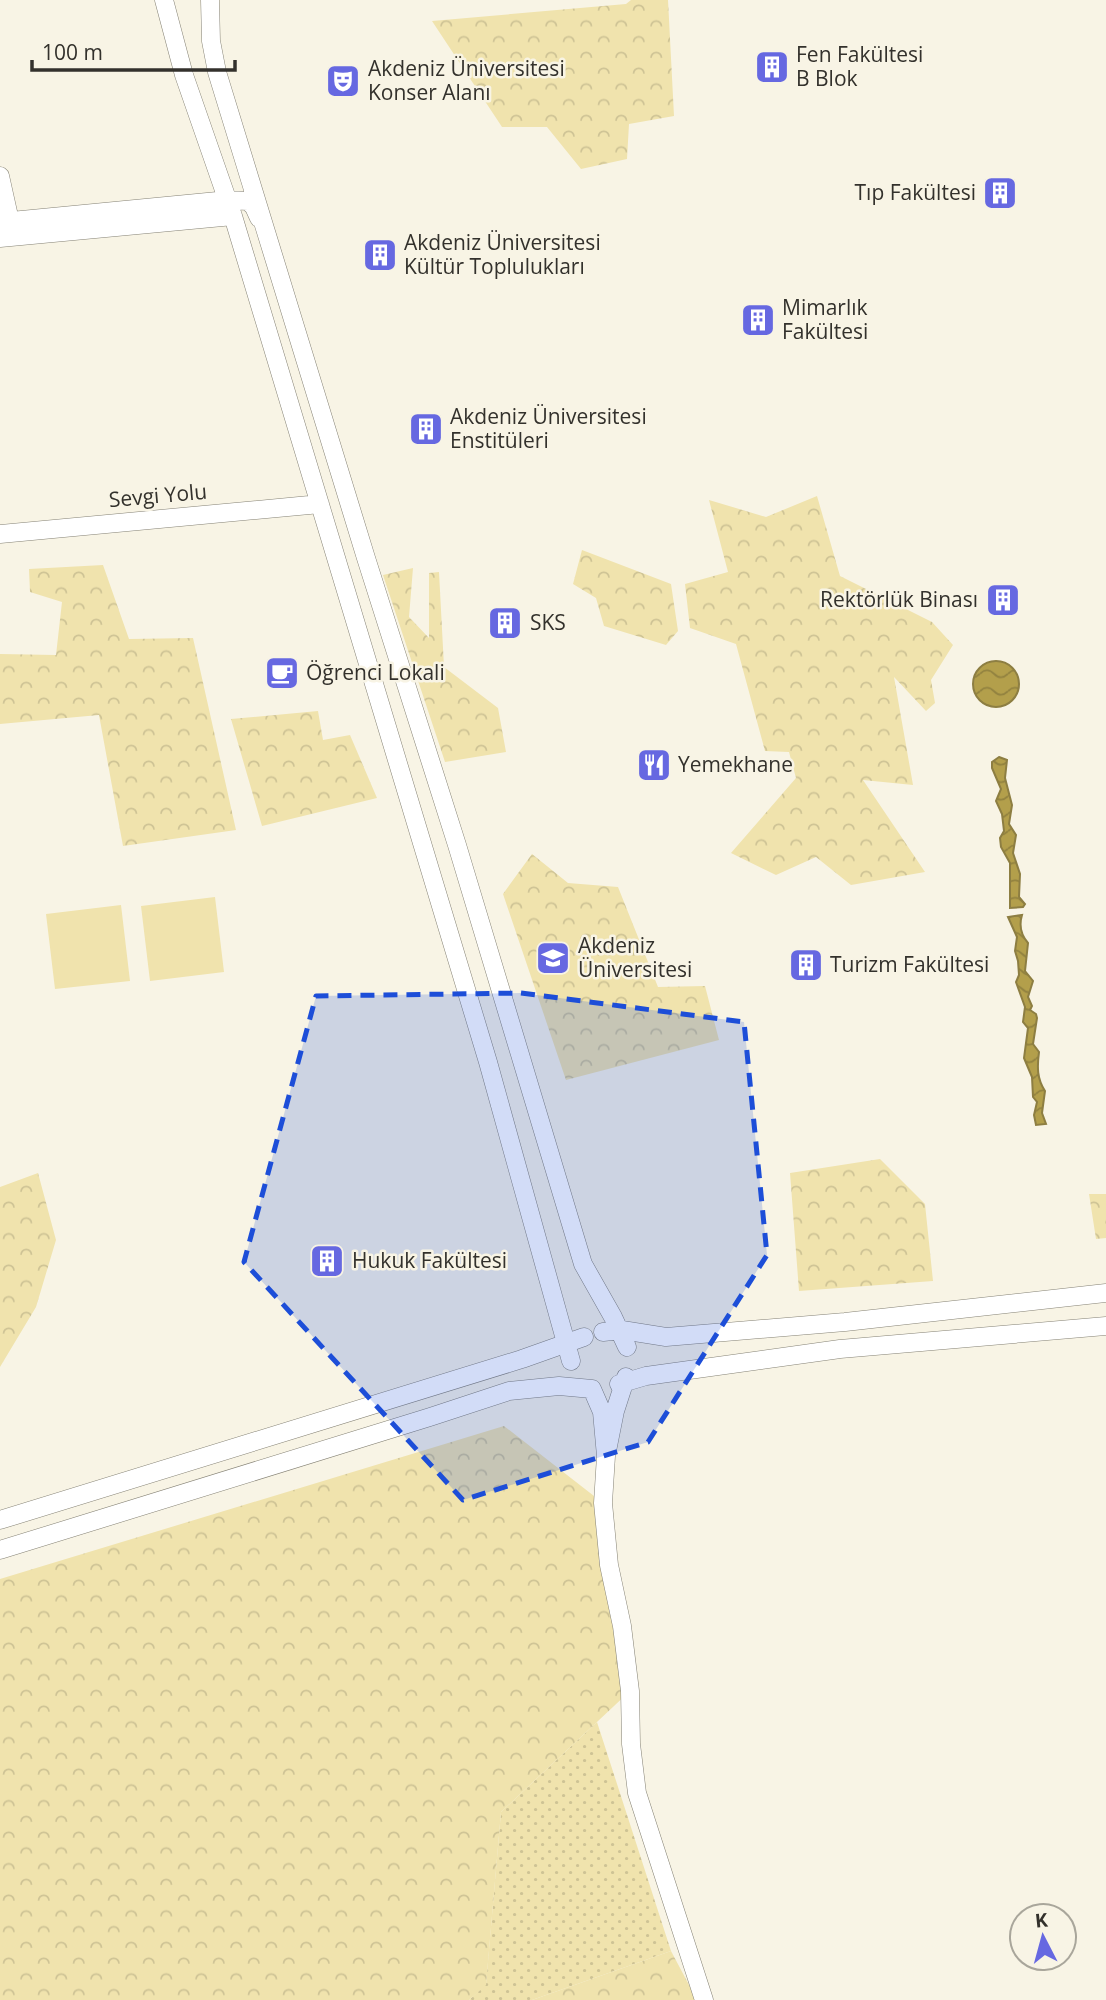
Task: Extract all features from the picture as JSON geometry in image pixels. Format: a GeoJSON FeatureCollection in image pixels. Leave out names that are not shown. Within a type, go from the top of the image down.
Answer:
{"type":"FeatureCollection","features":[{"type":"Feature","properties":{"kind":"street"},"geometry":{"type":"LineString","coordinates":[[164,0],[184,75],[230,208],[574,1347],[577,1378],[592,1389],[602,1412],[606,1456]]}},
{"type":"Feature","properties":{"kind":"street"},"geometry":{"type":"LineString","coordinates":[[210,0],[211,41],[217,72],[457,845],[583,1264],[611,1331],[627,1347],[630,1367],[623,1381],[606,1456],[603,1503],[609,1565],[622,1626],[630,1691],[631,1744],[637,1793],[704,2000]]}},
{"type":"Feature","properties":{"kind":"street"},"geometry":{"type":"LineString","coordinates":[[0,176],[5,222],[230,208]]}},
{"type":"Feature","properties":{"kind":"street"},"geometry":{"type":"LineString","coordinates":[[0,238],[230,208],[248,201],[254,207],[274,251]]}},
{"type":"Feature","properties":{"kind":"street","name":"Sevgi Yolu"},"geometry":{"type":"LineString","coordinates":[[0,534],[320,504]]}},
{"type":"Feature","properties":{"kind":"street"},"geometry":{"type":"LineString","coordinates":[[0,1520],[510,1363],[574,1347],[611,1331],[666,1337],[845,1322],[1106,1293]]}},
{"type":"Feature","properties":{"kind":"street"},"geometry":{"type":"LineString","coordinates":[[0,1549],[509,1391],[559,1386],[601,1391],[623,1381],[646,1376],[840,1349],[1106,1326]]}},
{"type":"Feature","properties":{"kind":"highlighted area"},"geometry":{"type":"Polygon","coordinates":[[[521,993],[744,1022],[767,1255],[648,1442],[463,1500],[244,1262],[316,996],[521,993]]]}},
{"type":"Feature","properties":{"kind":"green space"},"geometry":{"type":"Polygon","coordinates":[[[631,0],[668,0],[674,116],[629,124],[627,159],[581,169],[547,127],[502,127],[432,21],[626,4],[631,0]]]}},
{"type":"Feature","properties":{"kind":"green space"},"geometry":{"type":"Polygon","coordinates":[[[817,496],[840,576],[932,622],[953,645],[931,680],[935,703],[926,711],[894,677],[913,785],[863,780],[925,872],[851,885],[816,857],[776,875],[731,853],[796,778],[789,752],[765,751],[736,644],[690,628],[685,584],[728,572],[709,500],[766,517],[817,496]]]}},
{"type":"Feature","properties":{"kind":"green space"},"geometry":{"type":"Polygon","coordinates":[[[582,550],[671,584],[678,631],[666,645],[604,626],[596,598],[573,584],[582,550]]]}},
{"type":"Feature","properties":{"kind":"green space"},"geometry":{"type":"Polygon","coordinates":[[[103,565],[129,639],[193,638],[236,830],[123,846],[99,715],[0,724],[0,654],[56,655],[62,602],[30,592],[29,569],[103,565]]]}},
{"type":"Feature","properties":{"kind":"green space"},"geometry":{"type":"Polygon","coordinates":[[[413,568],[409,617],[429,638],[429,573],[439,572],[444,667],[498,708],[506,752],[445,762],[383,575],[413,568]]]}},
{"type":"Feature","properties":{"kind":"green space"},"geometry":{"type":"Polygon","coordinates":[[[318,711],[323,740],[350,735],[377,798],[262,826],[231,719],[318,711]]]}},
{"type":"Feature","properties":{"kind":"green space"},"geometry":{"type":"Polygon","coordinates":[[[532,854],[568,883],[618,887],[658,987],[705,986],[719,1040],[566,1080],[503,894],[532,854]]]}},
{"type":"Feature","properties":{"kind":"green space"},"geometry":{"type":"Polygon","coordinates":[[[215,897],[224,972],[150,981],[141,906],[215,897]]]}},
{"type":"Feature","properties":{"kind":"green space"},"geometry":{"type":"Polygon","coordinates":[[[121,905],[130,981],[55,989],[46,914],[121,905]]]}},
{"type":"Feature","properties":{"kind":"green space"},"geometry":{"type":"Polygon","coordinates":[[[880,1159],[925,1204],[933,1281],[799,1291],[790,1173],[880,1159]]]}},
{"type":"Feature","properties":{"kind":"green space"},"geometry":{"type":"Polygon","coordinates":[[[38,1173],[56,1240],[36,1307],[0,1367],[0,1187],[38,1173]]]}},
{"type":"Feature","properties":{"kind":"green space"},"geometry":{"type":"Polygon","coordinates":[[[1089,1194],[1106,1194],[1106,1238],[1096,1239],[1089,1194]]]}},
{"type":"Feature","properties":{"kind":"green space"},"geometry":{"type":"Polygon","coordinates":[[[504,1426],[603,1503],[630,1691],[501,1812],[486,1985],[469,2000],[0,2000],[0,1579],[504,1426]]]}},
{"type":"Feature","properties":{"kind":"green space"},"geometry":{"type":"Polygon","coordinates":[[[597,1722],[671,1951],[532,2000],[469,2000],[486,1984],[501,1812],[597,1722]]]}},
{"type":"Feature","properties":{"kind":"green space"},"geometry":{"type":"Polygon","coordinates":[[[671,1951],[697,2000],[532,2000],[671,1951]]]}},
{"type":"Feature","properties":{"kind":"water"},"geometry":{"type":"Polygon","coordinates":[[[996,661],[1012,668],[1019,684],[1012,700],[996,707],[980,700],[973,684],[980,668],[996,661]]]}},
{"type":"Feature","properties":{"kind":"water"},"geometry":{"type":"Polygon","coordinates":[[[999,757],[1007,760],[1005,778],[1012,805],[1009,824],[1016,835],[1013,853],[1020,874],[1019,897],[1025,904],[1023,907],[1010,908],[1010,863],[1001,847],[1000,838],[1004,831],[1002,814],[996,801],[1001,789],[992,768],[992,762],[999,757]]]}},
{"type":"Feature","properties":{"kind":"water"},"geometry":{"type":"Polygon","coordinates":[[[1022,915],[1021,930],[1028,943],[1025,971],[1033,981],[1028,997],[1032,1006],[1030,1010],[1037,1018],[1033,1044],[1039,1052],[1038,1073],[1045,1091],[1042,1113],[1046,1124],[1036,1125],[1034,1115],[1037,1102],[1033,1097],[1032,1077],[1024,1058],[1028,1028],[1023,1022],[1025,1007],[1016,982],[1019,975],[1015,951],[1017,937],[1008,917],[1022,915]]]}},
{"type":"Feature","properties":{"kind":"place","name":"Fen Fakültesi B Blok"},"geometry":{"type":"Point","coordinates":[772,67]}},
{"type":"Feature","properties":{"kind":"place","name":"Akdeniz Üniversitesi Konser Alanı"},"geometry":{"type":"Point","coordinates":[343,81]}},
{"type":"Feature","properties":{"kind":"place","name":"Tıp Fakültesi"},"geometry":{"type":"Point","coordinates":[1000,193]}},
{"type":"Feature","properties":{"kind":"place","name":"Akdeniz Üniversitesi Kültür Toplulukları"},"geometry":{"type":"Point","coordinates":[380,255]}},
{"type":"Feature","properties":{"kind":"place","name":"Mimarlık Fakültesi"},"geometry":{"type":"Point","coordinates":[758,320]}},
{"type":"Feature","properties":{"kind":"place","name":"Akdeniz Üniversitesi Enstitüleri"},"geometry":{"type":"Point","coordinates":[426,429]}},
{"type":"Feature","properties":{"kind":"place","name":"Rektörlük Binası"},"geometry":{"type":"Point","coordinates":[1003,600]}},
{"type":"Feature","properties":{"kind":"place","name":"SKS"},"geometry":{"type":"Point","coordinates":[505,623]}},
{"type":"Feature","properties":{"kind":"place","name":"Öğrenci Lokali"},"geometry":{"type":"Point","coordinates":[282,673]}},
{"type":"Feature","properties":{"kind":"place","name":"Yemekhane"},"geometry":{"type":"Point","coordinates":[654,765]}},
{"type":"Feature","properties":{"kind":"place","name":"Akdeniz Üniversitesi"},"geometry":{"type":"Point","coordinates":[553,958]}},
{"type":"Feature","properties":{"kind":"place","name":"Turizm Fakültesi"},"geometry":{"type":"Point","coordinates":[806,965]}},
{"type":"Feature","properties":{"kind":"place","name":"Hukuk Fakültesi"},"geometry":{"type":"Point","coordinates":[327,1261]}}]}
